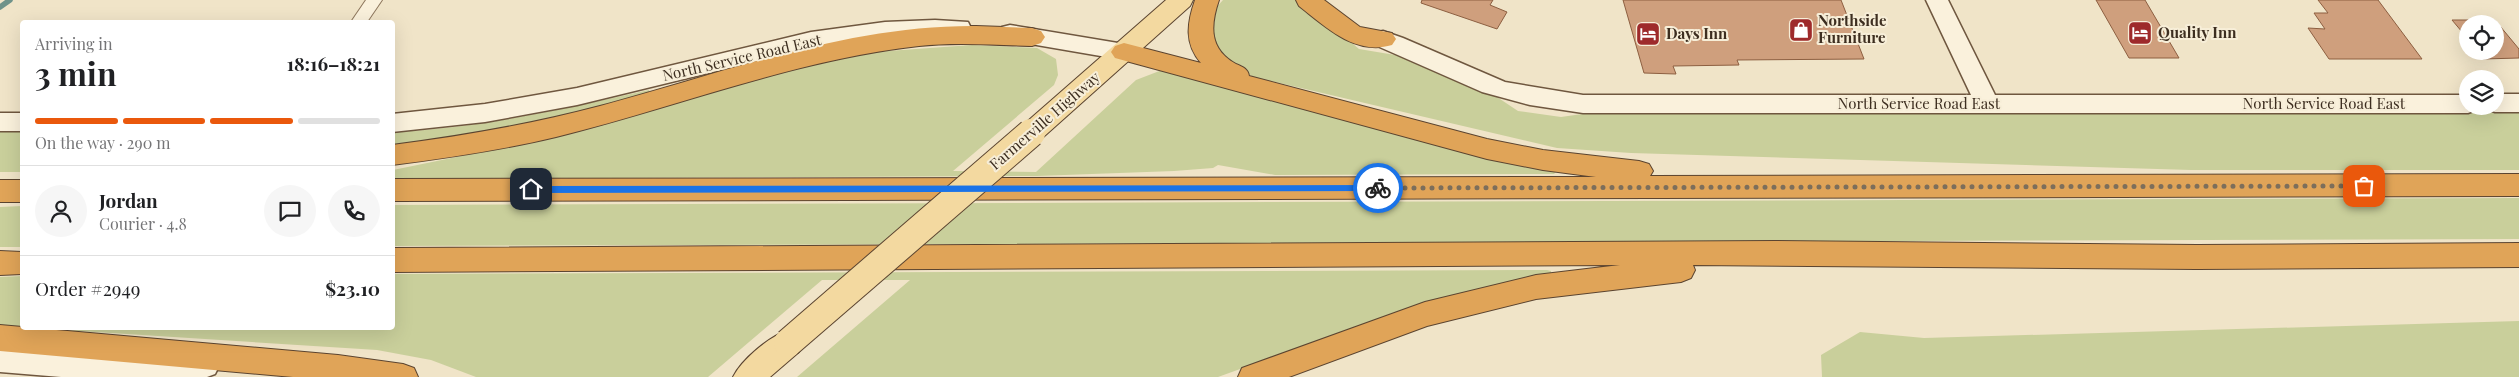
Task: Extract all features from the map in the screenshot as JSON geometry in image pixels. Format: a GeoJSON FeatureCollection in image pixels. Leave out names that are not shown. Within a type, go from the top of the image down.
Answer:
{"type":"FeatureCollection","features":[{"type":"Feature","properties":{"kind":"highway"},"geometry":{"type":"LineString","coordinates":[[1207,0],[1200,26],[1199,39],[1204,52],[1215,63],[1231,73],[1275,91]]}},
{"type":"Feature","properties":{"kind":"highway"},"geometry":{"type":"LineString","coordinates":[[1200,26],[1207,10],[1216,0]]}},
{"type":"Feature","properties":{"kind":"highway"},"geometry":{"type":"LineString","coordinates":[[1308,0],[1353,35],[1383,39]]}},
{"type":"Feature","properties":{"kind":"highway"},"geometry":{"type":"LineString","coordinates":[[395,156],[492,142],[556,127],[745,74],[872,44],[920,37],[958,35],[1032,37]]}},
{"type":"Feature","properties":{"kind":"highway"},"geometry":{"type":"LineString","coordinates":[[1124,52],[1487,149],[1583,166],[1742,178],[1978,187]]}},
{"type":"Feature","properties":{"kind":"highway"},"geometry":{"type":"LineString","coordinates":[[395,190],[2519,186]]}},
{"type":"Feature","properties":{"kind":"highway"},"geometry":{"type":"LineString","coordinates":[[0,191],[20,191]]}},
{"type":"Feature","properties":{"kind":"highway"},"geometry":{"type":"LineString","coordinates":[[1253,377],[1426,314],[1536,287],[1693,268],[1774,254]]}},
{"type":"Feature","properties":{"kind":"highway"},"geometry":{"type":"LineString","coordinates":[[395,260],[1774,254],[2187,257],[2519,255]]}},
{"type":"Feature","properties":{"kind":"highway"},"geometry":{"type":"LineString","coordinates":[[0,263],[20,263]]}},
{"type":"Feature","properties":{"kind":"highway"},"geometry":{"type":"LineString","coordinates":[[0,338],[403,377]]}},
{"type":"Feature","properties":{"kind":"main road","name":"Farmerville Highway"},"geometry":{"type":"LineString","coordinates":[[748,377],[1031,134],[1181,0]]}},
{"type":"Feature","properties":{"kind":"street"},"geometry":{"type":"LineString","coordinates":[[360,20],[374,0]]}},
{"type":"Feature","properties":{"kind":"street"},"geometry":{"type":"LineString","coordinates":[[1937,0],[1987,103]]}},
{"type":"Feature","properties":{"kind":"street","name":"North Service Road East"},"geometry":{"type":"LineString","coordinates":[[395,123],[447,119],[527,107],[638,83],[762,50],[848,34],[951,28],[1003,31],[1124,52]]}},
{"type":"Feature","properties":{"kind":"street","name":"North Service Road East"},"geometry":{"type":"LineString","coordinates":[[1383,39],[1480,81],[1513,93],[1583,104],[2459,104]]}},
{"type":"Feature","properties":{"kind":"street"},"geometry":{"type":"LineString","coordinates":[[2504,103],[2519,103]]}},
{"type":"Feature","properties":{"kind":"street"},"geometry":{"type":"LineString","coordinates":[[0,122],[20,122]]}},
{"type":"Feature","properties":{"kind":"street"},"geometry":{"type":"LineString","coordinates":[[0,360],[95,368],[283,364]]}},
{"type":"Feature","properties":{"kind":"green space"},"geometry":{"type":"Polygon","coordinates":[[[1223,0],[1301,0],[1359,49],[1401,56],[1491,93],[1518,111],[1561,117],[1596,112],[2459,111],[2459,115],[2504,115],[2504,111],[2519,111],[2519,170],[2191,170],[1631,153],[1557,148],[1271,81],[1269,85],[1221,60],[1209,31],[1213,11],[1223,0]]]}},
{"type":"Feature","properties":{"kind":"green space"},"geometry":{"type":"Polygon","coordinates":[[[972,45],[1037,48],[1056,59],[1058,75],[1054,85],[953,171],[1036,172],[1136,80],[1162,70],[1556,172],[1554,174],[1275,175],[1218,165],[1213,168],[1174,171],[1037,176],[395,179],[395,170],[520,144],[816,62],[874,52],[972,45]]]}},
{"type":"Feature","properties":{"kind":"green space"},"geometry":{"type":"Polygon","coordinates":[[[649,90],[650,93],[526,127],[395,153],[395,132],[490,122],[554,111],[649,90]]]}},
{"type":"Feature","properties":{"kind":"green space"},"geometry":{"type":"Polygon","coordinates":[[[0,132],[20,132],[20,172],[0,172],[0,132]]]}},
{"type":"Feature","properties":{"kind":"green space"},"geometry":{"type":"Polygon","coordinates":[[[2519,198],[2519,239],[395,246],[395,205],[2519,198]]]}},
{"type":"Feature","properties":{"kind":"green space"},"geometry":{"type":"Polygon","coordinates":[[[20,206],[20,247],[0,247],[0,207],[20,206]]]}},
{"type":"Feature","properties":{"kind":"green space"},"geometry":{"type":"Polygon","coordinates":[[[1551,271],[1551,274],[1396,313],[1218,377],[797,377],[910,280],[822,280],[708,377],[476,377],[431,360],[377,350],[63,330],[395,330],[395,274],[1551,271]]]}},
{"type":"Feature","properties":{"kind":"green space"},"geometry":{"type":"Polygon","coordinates":[[[20,276],[20,327],[0,325],[0,277],[20,276]]]}},
{"type":"Feature","properties":{"kind":"green space"},"geometry":{"type":"Polygon","coordinates":[[[2519,321],[2519,377],[1822,377],[1821,355],[1860,332],[1924,338],[2519,321]]]}},
{"type":"Feature","properties":{"kind":"building"},"geometry":{"type":"Polygon","coordinates":[[[1422,0],[1493,0],[1490,5],[1507,12],[1497,29],[1421,3],[1422,0]]]}},
{"type":"Feature","properties":{"kind":"building"},"geometry":{"type":"Polygon","coordinates":[[[1623,0],[1841,0],[1864,59],[1737,60],[1739,65],[1673,66],[1676,74],[1644,73],[1623,0]]]}},
{"type":"Feature","properties":{"kind":"building","name":"Quality Inn"},"geometry":{"type":"Polygon","coordinates":[[[2096,0],[2145,0],[2179,58],[2129,58],[2096,0]]]}},
{"type":"Feature","properties":{"kind":"building"},"geometry":{"type":"Polygon","coordinates":[[[2318,0],[2378,0],[2422,59],[2329,59],[2308,28],[2325,29],[2314,13],[2328,13],[2318,0]]]}},
{"type":"Feature","properties":{"kind":"building"},"geometry":{"type":"Polygon","coordinates":[[[2452,20],[2459,20],[2459,28],[2452,20]]]}},
{"type":"Feature","properties":{"kind":"building"},"geometry":{"type":"Polygon","coordinates":[[[2504,31],[2519,49],[2519,58],[2504,58],[2504,31]]]}},
{"type":"Feature","properties":{"kind":"waterway"},"geometry":{"type":"LineString","coordinates":[[0,7],[10,0]]}},
{"type":"Feature","properties":{"kind":"way so far"},"geometry":{"type":"LineString","coordinates":[[1378,188],[2364,186]]}},
{"type":"Feature","properties":{"kind":"place","name":"Northside Furniture"},"geometry":{"type":"Point","coordinates":[1801,30]}},
{"type":"Feature","properties":{"kind":"place","name":"Quality Inn"},"geometry":{"type":"Point","coordinates":[2140,33]}},
{"type":"Feature","properties":{"kind":"place","name":"Days Inn"},"geometry":{"type":"Point","coordinates":[1648,34]}},
{"type":"Feature","properties":{"kind":"route"},"geometry":{"type":"LineString","coordinates":[[531,189],[1378,188]]}}]}
